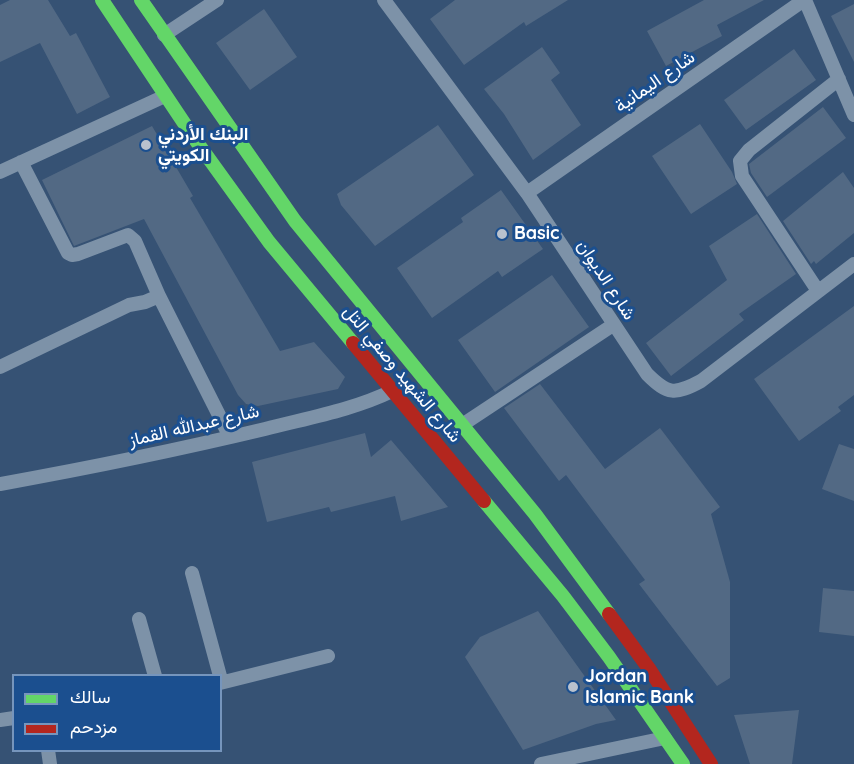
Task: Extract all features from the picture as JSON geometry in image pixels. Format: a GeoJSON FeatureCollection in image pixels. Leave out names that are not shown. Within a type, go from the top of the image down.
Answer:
{"type":"FeatureCollection","features":[{"type":"Feature","properties":{"kind":"main road","name":"شارع الشهيد وصفي التل"},"geometry":{"type":"LineString","coordinates":[[102,0],[165,96],[269,242],[563,596],[609,657],[683,764]]}},
{"type":"Feature","properties":{"kind":"main road","name":"شارع الشهيد وصفي التل"},"geometry":{"type":"LineString","coordinates":[[141,0],[295,221],[535,514],[675,706],[711,764]]}},
{"type":"Feature","properties":{"kind":"street"},"geometry":{"type":"LineString","coordinates":[[164,35],[218,0]]}},
{"type":"Feature","properties":{"kind":"street","name":"شارع الديوان"},"geometry":{"type":"LineString","coordinates":[[384,0],[527,193],[613,325],[647,374],[659,386],[668,391],[682,391],[700,381],[854,264]]}},
{"type":"Feature","properties":{"kind":"street"},"geometry":{"type":"LineString","coordinates":[[804,0],[854,115]]}},
{"type":"Feature","properties":{"kind":"street","name":"شارع اليمانية"},"geometry":{"type":"LineString","coordinates":[[527,193],[804,0]]}},
{"type":"Feature","properties":{"kind":"street"},"geometry":{"type":"LineString","coordinates":[[818,291],[742,176],[740,161],[749,150],[839,79]]}},
{"type":"Feature","properties":{"kind":"street"},"geometry":{"type":"LineString","coordinates":[[0,172],[165,96]]}},
{"type":"Feature","properties":{"kind":"street"},"geometry":{"type":"LineString","coordinates":[[21,162],[68,253],[78,254],[128,235],[135,241],[159,296],[230,437]]}},
{"type":"Feature","properties":{"kind":"street"},"geometry":{"type":"LineString","coordinates":[[0,367],[129,305],[159,296]]}},
{"type":"Feature","properties":{"kind":"street"},"geometry":{"type":"LineString","coordinates":[[462,425],[613,325]]}},
{"type":"Feature","properties":{"kind":"street","name":"شارع عبدالله القماز"},"geometry":{"type":"LineString","coordinates":[[0,484],[94,467],[230,437],[361,404],[392,391]]}},
{"type":"Feature","properties":{"kind":"street"},"geometry":{"type":"LineString","coordinates":[[192,573],[220,674]]}},
{"type":"Feature","properties":{"kind":"street"},"geometry":{"type":"LineString","coordinates":[[139,619],[155,674]]}},
{"type":"Feature","properties":{"kind":"street"},"geometry":{"type":"LineString","coordinates":[[222,679],[328,656]]}},
{"type":"Feature","properties":{"kind":"street"},"geometry":{"type":"LineString","coordinates":[[541,764],[665,738]]}},
{"type":"Feature","properties":{"kind":"building"},"geometry":{"type":"Polygon","coordinates":[[[10,0],[48,0],[70,36],[76,33],[110,97],[77,114],[40,43],[0,62],[0,5],[10,0]]]}},
{"type":"Feature","properties":{"kind":"building"},"geometry":{"type":"Polygon","coordinates":[[[455,0],[568,0],[526,26],[524,22],[464,65],[430,19],[455,0]]]}},
{"type":"Feature","properties":{"kind":"building"},"geometry":{"type":"Polygon","coordinates":[[[704,0],[764,0],[717,25],[722,36],[666,66],[647,31],[704,0]]]}},
{"type":"Feature","properties":{"kind":"building"},"geometry":{"type":"Polygon","coordinates":[[[854,4],[854,62],[831,16],[854,4]]]}},
{"type":"Feature","properties":{"kind":"building"},"geometry":{"type":"Polygon","coordinates":[[[264,9],[297,57],[250,90],[216,43],[264,9]]]}},
{"type":"Feature","properties":{"kind":"building"},"geometry":{"type":"Polygon","coordinates":[[[542,47],[560,73],[551,80],[581,125],[533,160],[504,114],[484,89],[542,47]]]}},
{"type":"Feature","properties":{"kind":"building"},"geometry":{"type":"Polygon","coordinates":[[[794,49],[816,80],[746,130],[724,100],[794,49]]]}},
{"type":"Feature","properties":{"kind":"building"},"geometry":{"type":"Polygon","coordinates":[[[823,107],[846,138],[767,197],[751,173],[749,164],[823,107]]]}},
{"type":"Feature","properties":{"kind":"building"},"geometry":{"type":"Polygon","coordinates":[[[700,124],[732,172],[737,184],[691,214],[652,156],[700,124]]]}},
{"type":"Feature","properties":{"kind":"building"},"geometry":{"type":"Polygon","coordinates":[[[438,125],[474,175],[375,246],[341,205],[337,194],[438,125]]]}},
{"type":"Feature","properties":{"kind":"building"},"geometry":{"type":"Polygon","coordinates":[[[152,126],[193,196],[190,198],[280,351],[314,342],[345,377],[338,389],[258,406],[246,404],[238,395],[144,219],[74,246],[42,180],[152,126]]]}},
{"type":"Feature","properties":{"kind":"building"},"geometry":{"type":"Polygon","coordinates":[[[843,172],[854,188],[854,233],[816,264],[814,261],[811,264],[783,221],[843,172]]]}},
{"type":"Feature","properties":{"kind":"building"},"geometry":{"type":"Polygon","coordinates":[[[501,190],[543,249],[502,277],[498,271],[432,318],[397,268],[463,222],[461,218],[501,190]]]}},
{"type":"Feature","properties":{"kind":"building"},"geometry":{"type":"Polygon","coordinates":[[[757,214],[796,274],[739,314],[744,320],[671,376],[646,343],[727,280],[709,246],[757,214]]]}},
{"type":"Feature","properties":{"kind":"building"},"geometry":{"type":"Polygon","coordinates":[[[552,275],[589,327],[495,392],[458,340],[552,275]]]}},
{"type":"Feature","properties":{"kind":"building"},"geometry":{"type":"Polygon","coordinates":[[[854,306],[854,395],[838,407],[841,411],[799,441],[754,379],[854,306]]]}},
{"type":"Feature","properties":{"kind":"building"},"geometry":{"type":"Polygon","coordinates":[[[540,384],[605,469],[660,428],[720,507],[711,514],[730,582],[730,678],[717,686],[639,584],[645,580],[566,475],[559,481],[504,408],[540,384]]]}},
{"type":"Feature","properties":{"kind":"building"},"geometry":{"type":"Polygon","coordinates":[[[365,433],[371,457],[391,440],[448,507],[401,521],[395,496],[331,512],[329,507],[267,522],[252,462],[365,433]]]}},
{"type":"Feature","properties":{"kind":"building"},"geometry":{"type":"Polygon","coordinates":[[[839,444],[854,449],[854,501],[822,489],[839,444]]]}},
{"type":"Feature","properties":{"kind":"building"},"geometry":{"type":"Polygon","coordinates":[[[823,588],[854,591],[854,636],[819,632],[823,588]]]}},
{"type":"Feature","properties":{"kind":"building"},"geometry":{"type":"Polygon","coordinates":[[[538,611],[616,720],[596,724],[523,750],[465,657],[480,637],[538,611]]]}},
{"type":"Feature","properties":{"kind":"building"},"geometry":{"type":"Polygon","coordinates":[[[799,710],[792,764],[750,764],[734,715],[799,710]]]}},
{"type":"Feature","properties":{"kind":"traffic: fast"},"geometry":{"type":"LineString","coordinates":[[102,0],[194,138],[269,242],[353,343]]}},
{"type":"Feature","properties":{"kind":"traffic: fast"},"geometry":{"type":"LineString","coordinates":[[141,0],[295,221],[535,514],[609,614]]}},
{"type":"Feature","properties":{"kind":"traffic: fast"},"geometry":{"type":"LineString","coordinates":[[484,501],[563,596],[609,657],[683,764]]}},
{"type":"Feature","properties":{"kind":"traffic: jam"},"geometry":{"type":"LineString","coordinates":[[353,343],[484,501]]}},
{"type":"Feature","properties":{"kind":"traffic: jam"},"geometry":{"type":"LineString","coordinates":[[609,614],[650,670],[711,764]]}},
{"type":"Feature","properties":{"kind":"place","name":"البنك الأردني الكويتي"},"geometry":{"type":"Point","coordinates":[146,145]}},
{"type":"Feature","properties":{"kind":"place","name":"Basic"},"geometry":{"type":"Point","coordinates":[502,234]}},
{"type":"Feature","properties":{"kind":"place","name":"Jordan Islamic Bank"},"geometry":{"type":"Point","coordinates":[573,687]}}]}
